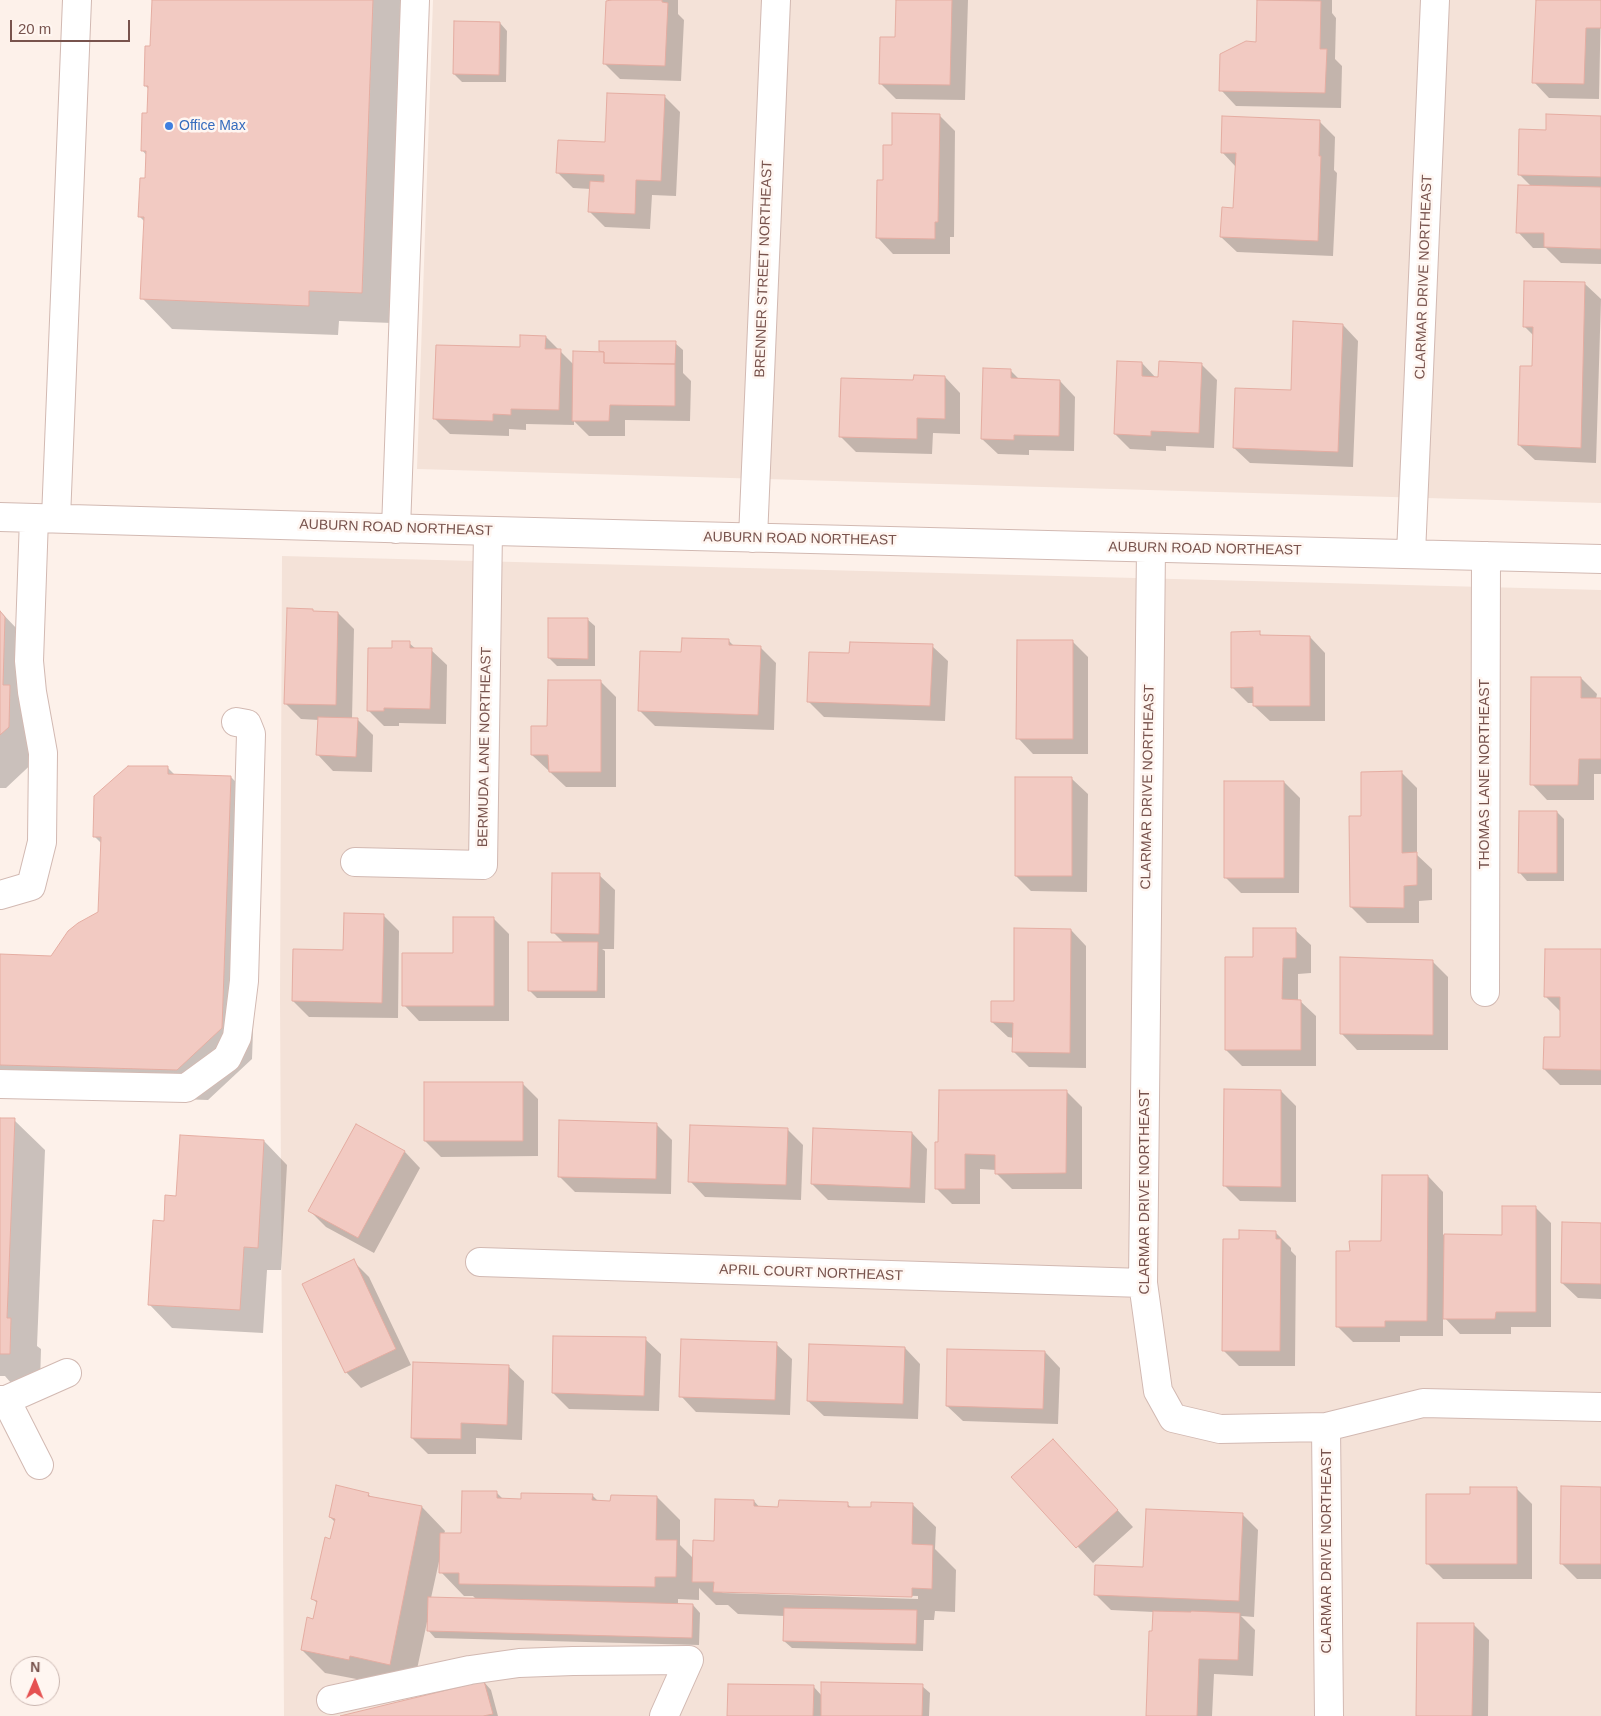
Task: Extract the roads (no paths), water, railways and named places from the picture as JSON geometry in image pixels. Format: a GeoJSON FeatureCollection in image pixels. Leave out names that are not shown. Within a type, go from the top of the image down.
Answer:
{"type":"FeatureCollection","features":[{"type":"Feature","properties":{"kind":"street"},"geometry":{"type":"LineString","coordinates":[[0,895],[31,886],[42,842],[43,753],[32,692],[29,661],[45,518],[77,0]]}},
{"type":"Feature","properties":{"kind":"street"},"geometry":{"type":"LineString","coordinates":[[396,529],[416,0]]}},
{"type":"Feature","properties":{"kind":"street","name":"BRENNER STREET NORTHEAST"},"geometry":{"type":"LineString","coordinates":[[753,538],[776,0]]}},
{"type":"Feature","properties":{"kind":"street","name":"CLARMAR DRIVE NORTHEAST"},"geometry":{"type":"LineString","coordinates":[[1411,554],[1435,0]]}},
{"type":"Feature","properties":{"kind":"street","name":"AUBURN ROAD NORTHEAST"},"geometry":{"type":"LineString","coordinates":[[0,516],[396,529],[1601,560]]}},
{"type":"Feature","properties":{"kind":"street","name":"BERMUDA LANE NORTHEAST"},"geometry":{"type":"LineString","coordinates":[[355,862],[483,865],[488,531]]}},
{"type":"Feature","properties":{"kind":"street","name":"CLARMAR DRIVE NORTHEAST"},"geometry":{"type":"LineString","coordinates":[[1151,548],[1143,1283],[1158,1391],[1173,1418],[1220,1429],[1326,1427],[1328,1716]]}},
{"type":"Feature","properties":{"kind":"street","name":"THOMAS LANE NORTHEAST"},"geometry":{"type":"LineString","coordinates":[[1484,992],[1486,556]]}},
{"type":"Feature","properties":{"kind":"street"},"geometry":{"type":"LineString","coordinates":[[0,1084],[186,1088],[227,1058],[237,1037],[244,981],[251,734],[247,724],[236,722]]}},
{"type":"Feature","properties":{"kind":"street","name":"APRIL COURT NORTHEAST"},"geometry":{"type":"LineString","coordinates":[[480,1262],[1143,1283]]}},
{"type":"Feature","properties":{"kind":"street"},"geometry":{"type":"LineString","coordinates":[[39,1465],[3,1400],[67,1373]]}},
{"type":"Feature","properties":{"kind":"street"},"geometry":{"type":"LineString","coordinates":[[1326,1427],[1423,1403],[1601,1407]]}},
{"type":"Feature","properties":{"kind":"street"},"geometry":{"type":"LineString","coordinates":[[331,1700],[470,1670],[519,1663],[690,1660],[664,1716]]}},
{"type":"Feature","properties":{"kind":"place","name":"Office Max"},"geometry":{"type":"Point","coordinates":[169,126]}}]}
